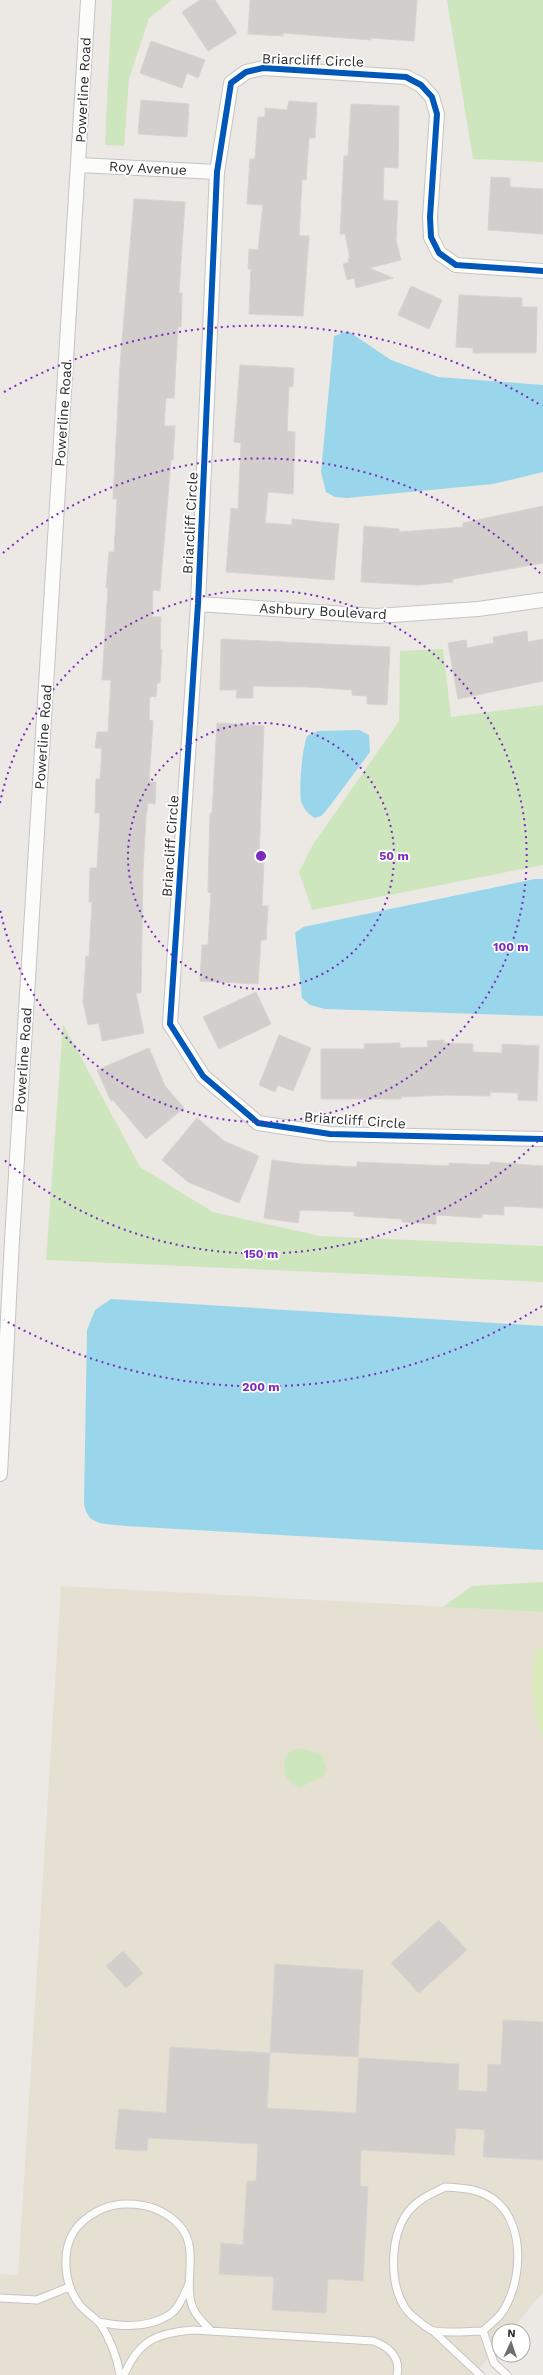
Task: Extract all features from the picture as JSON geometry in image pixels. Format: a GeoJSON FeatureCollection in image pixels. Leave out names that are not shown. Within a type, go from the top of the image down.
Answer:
{"type":"FeatureCollection","features":[{"type":"Feature","properties":{"kind":"street","name":"Powerline Road"},"geometry":{"type":"LineString","coordinates":[[0,1474],[6,1239],[79,165],[88,0]]}},
{"type":"Feature","properties":{"kind":"street","name":"Briarcliff Circle"},"geometry":{"type":"LineString","coordinates":[[543,271],[456,265],[439,253],[431,237],[430,217],[437,114],[432,97],[421,85],[406,77],[263,68],[246,72],[231,83],[217,172],[198,604],[170,1024],[203,1076],[258,1123],[330,1134],[543,1139]]}},
{"type":"Feature","properties":{"kind":"street","name":"Roy Avenue"},"geometry":{"type":"LineString","coordinates":[[79,165],[217,172]]}},
{"type":"Feature","properties":{"kind":"street","name":"Ashbury Boulevard"},"geometry":{"type":"LineString","coordinates":[[198,604],[377,616],[478,609],[543,600]]}},
{"type":"Feature","properties":{"kind":"lane"},"geometry":{"type":"LineString","coordinates":[[433,2331],[483,2330],[501,2314],[512,2290],[518,2268],[518,2244],[509,2219],[498,2203],[469,2188],[445,2186],[422,2198],[408,2213],[398,2229],[395,2252],[396,2283],[404,2307],[433,2331],[480,2375]]}},
{"type":"Feature","properties":{"kind":"lane"},"geometry":{"type":"LineString","coordinates":[[120,2375],[111,2341],[99,2322],[89,2315],[78,2303],[69,2287],[65,2268],[68,2248],[76,2228],[87,2217],[104,2207],[119,2204],[139,2204],[155,2208],[180,2226],[187,2239],[191,2258],[190,2299],[195,2312],[210,2331]]}},
{"type":"Feature","properties":{"kind":"lane"},"geometry":{"type":"LineString","coordinates":[[99,2322],[129,2326],[151,2323],[170,2315],[180,2302],[190,2283]]}},
{"type":"Feature","properties":{"kind":"lane"},"geometry":{"type":"LineString","coordinates":[[0,2298],[37,2300],[69,2287]]}},
{"type":"Feature","properties":{"kind":"lane"},"geometry":{"type":"LineString","coordinates":[[483,2330],[494,2363],[507,2375]]}},
{"type":"Feature","properties":{"kind":"lane"},"geometry":{"type":"LineString","coordinates":[[124,2375],[131,2359],[146,2343],[156,2336],[170,2332],[210,2331],[374,2341],[386,2346],[396,2356],[397,2375]]}},
{"type":"Feature","properties":{"kind":"shaded area"},"geometry":{"type":"Polygon","coordinates":[[[61,1586],[543,1612],[543,2292],[518,2323],[491,2323],[491,2355],[474,2375],[0,2375],[0,2274],[18,2275],[61,1586]]]}},
{"type":"Feature","properties":{"kind":"green space"},"geometry":{"type":"Polygon","coordinates":[[[112,0],[172,0],[149,18],[129,79],[124,146],[105,145],[112,0]]]}},
{"type":"Feature","properties":{"kind":"green space"},"geometry":{"type":"Polygon","coordinates":[[[447,0],[543,0],[543,162],[473,159],[447,0]]]}},
{"type":"Feature","properties":{"kind":"green space"},"geometry":{"type":"Polygon","coordinates":[[[443,649],[451,717],[543,705],[543,865],[312,910],[299,872],[312,846],[399,721],[400,651],[443,649]]]}},
{"type":"Feature","properties":{"kind":"green space"},"geometry":{"type":"Polygon","coordinates":[[[63,1024],[140,1167],[213,1212],[320,1236],[543,1246],[543,1282],[46,1260],[63,1024]]]}},
{"type":"Feature","properties":{"kind":"green space"},"geometry":{"type":"Polygon","coordinates":[[[543,1582],[543,1612],[443,1607],[472,1586],[543,1582]]]}},
{"type":"Feature","properties":{"kind":"green space"},"geometry":{"type":"Polygon","coordinates":[[[536,1649],[543,1649],[543,1738],[536,1716],[533,1694],[536,1649]]]}},
{"type":"Feature","properties":{"kind":"green space"},"geometry":{"type":"Polygon","coordinates":[[[298,1748],[322,1754],[327,1770],[324,1776],[299,1788],[287,1778],[284,1770],[287,1754],[298,1748]]]}},
{"type":"Feature","properties":{"kind":"water"},"geometry":{"type":"Polygon","coordinates":[[[348,331],[391,360],[438,377],[543,385],[543,472],[493,484],[347,498],[335,497],[326,492],[321,472],[334,336],[348,331]]]}},
{"type":"Feature","properties":{"kind":"water"},"geometry":{"type":"Polygon","coordinates":[[[359,730],[369,735],[370,752],[326,811],[321,816],[315,818],[306,811],[301,801],[301,768],[307,736],[318,731],[359,730]]]}},
{"type":"Feature","properties":{"kind":"water"},"geometry":{"type":"Polygon","coordinates":[[[535,879],[543,879],[543,1016],[325,1009],[310,1005],[302,998],[295,933],[303,927],[535,879]]]}},
{"type":"Feature","properties":{"kind":"water"},"geometry":{"type":"Polygon","coordinates":[[[111,1299],[543,1326],[543,1550],[125,1526],[104,1524],[93,1520],[89,1517],[84,1504],[87,1330],[95,1310],[111,1299]]]}},
{"type":"Feature","properties":{"kind":"building"},"geometry":{"type":"Polygon","coordinates":[[[200,0],[215,0],[237,33],[208,51],[182,12],[200,0]]]}},
{"type":"Feature","properties":{"kind":"building"},"geometry":{"type":"Polygon","coordinates":[[[250,0],[417,0],[414,41],[371,38],[371,40],[283,33],[283,36],[248,34],[250,0]]]}},
{"type":"Feature","properties":{"kind":"building"},"geometry":{"type":"Polygon","coordinates":[[[151,41],[205,60],[198,78],[187,73],[182,88],[140,73],[151,41]]]}},
{"type":"Feature","properties":{"kind":"building"},"geometry":{"type":"Polygon","coordinates":[[[141,100],[189,104],[187,137],[138,134],[141,100]]]}},
{"type":"Feature","properties":{"kind":"building"},"geometry":{"type":"Polygon","coordinates":[[[289,101],[317,103],[315,138],[309,138],[306,180],[302,180],[299,236],[309,236],[303,316],[249,314],[251,269],[248,269],[249,249],[258,250],[263,205],[247,204],[250,159],[255,159],[258,117],[265,117],[265,108],[287,110],[289,101]]]}},
{"type":"Feature","properties":{"kind":"building"},"geometry":{"type":"Polygon","coordinates":[[[351,104],[399,106],[398,168],[384,167],[383,200],[398,201],[396,240],[401,260],[369,268],[393,278],[356,288],[354,278],[347,280],[343,264],[349,262],[348,258],[350,259],[345,234],[340,234],[344,156],[348,156],[351,104]]]}},
{"type":"Feature","properties":{"kind":"building"},"geometry":{"type":"Polygon","coordinates":[[[491,177],[510,178],[510,187],[543,189],[543,234],[488,230],[491,177]]]}},
{"type":"Feature","properties":{"kind":"building"},"geometry":{"type":"Polygon","coordinates":[[[134,199],[185,202],[179,293],[182,293],[181,327],[178,327],[174,398],[166,398],[164,426],[175,426],[173,460],[171,460],[160,591],[153,590],[152,617],[161,617],[160,649],[162,649],[160,683],[157,683],[156,697],[150,696],[149,720],[153,721],[149,782],[156,782],[155,804],[148,803],[146,816],[143,871],[141,993],[136,993],[144,1033],[102,1041],[99,1023],[88,1025],[83,1002],[86,956],[89,957],[92,902],[89,902],[90,868],[97,868],[100,813],[95,813],[96,779],[100,779],[102,748],[95,748],[97,732],[108,732],[111,680],[102,680],[108,588],[106,588],[109,552],[114,552],[117,499],[113,499],[120,365],[134,199]]]}},
{"type":"Feature","properties":{"kind":"building"},"geometry":{"type":"Polygon","coordinates":[[[411,286],[442,300],[429,329],[398,315],[411,286]]]}},
{"type":"Feature","properties":{"kind":"building"},"geometry":{"type":"Polygon","coordinates":[[[459,295],[522,298],[522,307],[537,307],[536,353],[473,353],[473,348],[456,347],[459,295]]]}},
{"type":"Feature","properties":{"kind":"building"},"geometry":{"type":"Polygon","coordinates":[[[240,365],[294,368],[293,387],[289,386],[287,431],[295,432],[293,494],[268,492],[265,523],[292,525],[292,519],[339,524],[334,580],[226,572],[231,508],[238,509],[241,443],[234,442],[240,365]]]}},
{"type":"Feature","properties":{"kind":"building"},"geometry":{"type":"Polygon","coordinates":[[[543,506],[543,563],[453,579],[453,582],[418,585],[361,582],[364,526],[399,529],[399,532],[463,527],[463,523],[543,506]]]}},
{"type":"Feature","properties":{"kind":"building"},"geometry":{"type":"Polygon","coordinates":[[[527,631],[528,642],[543,639],[543,681],[458,699],[448,643],[466,640],[467,648],[494,643],[493,637],[527,631]]]}},
{"type":"Feature","properties":{"kind":"building"},"geometry":{"type":"Polygon","coordinates":[[[221,639],[390,647],[387,705],[367,704],[367,696],[352,695],[352,690],[309,687],[253,686],[253,698],[236,698],[237,690],[220,690],[221,639]]]}},
{"type":"Feature","properties":{"kind":"building"},"geometry":{"type":"Polygon","coordinates":[[[217,723],[264,726],[259,859],[264,859],[262,906],[268,906],[266,940],[261,940],[258,984],[200,981],[202,945],[208,945],[211,893],[208,892],[210,813],[212,813],[217,723]]]}},
{"type":"Feature","properties":{"kind":"building"},"geometry":{"type":"Polygon","coordinates":[[[256,992],[271,1024],[219,1049],[203,1017],[256,992]]]}},
{"type":"Feature","properties":{"kind":"building"},"geometry":{"type":"Polygon","coordinates":[[[279,1035],[311,1048],[293,1091],[278,1085],[275,1092],[259,1085],[279,1035]]]}},
{"type":"Feature","properties":{"kind":"building"},"geometry":{"type":"Polygon","coordinates":[[[444,1040],[444,1043],[473,1044],[473,1052],[502,1053],[502,1044],[539,1046],[537,1101],[518,1100],[518,1093],[490,1092],[490,1096],[446,1095],[401,1097],[401,1099],[321,1099],[321,1049],[365,1049],[364,1044],[400,1043],[400,1048],[428,1047],[427,1041],[444,1040]]]}},
{"type":"Feature","properties":{"kind":"building"},"geometry":{"type":"Polygon","coordinates":[[[149,1048],[165,1086],[184,1108],[146,1139],[113,1100],[111,1101],[97,1070],[149,1048]]]}},
{"type":"Feature","properties":{"kind":"building"},"geometry":{"type":"Polygon","coordinates":[[[197,1118],[224,1141],[259,1156],[239,1203],[188,1182],[162,1160],[197,1118]]]}},
{"type":"Feature","properties":{"kind":"building"},"geometry":{"type":"Polygon","coordinates":[[[272,1160],[301,1164],[357,1167],[357,1162],[449,1166],[449,1163],[490,1165],[490,1162],[543,1166],[543,1208],[504,1206],[504,1215],[482,1214],[482,1218],[436,1215],[436,1224],[402,1222],[402,1219],[354,1216],[354,1212],[300,1210],[298,1223],[264,1218],[272,1160]]]}},
{"type":"Feature","properties":{"kind":"building"},"geometry":{"type":"Polygon","coordinates":[[[439,1920],[467,1950],[419,1993],[391,1963],[439,1920]]]}},
{"type":"Feature","properties":{"kind":"building"},"geometry":{"type":"Polygon","coordinates":[[[123,1951],[143,1973],[126,1988],[106,1966],[123,1951]]]}},
{"type":"Feature","properties":{"kind":"building"},"geometry":{"type":"Polygon","coordinates":[[[275,1964],[363,1970],[358,2057],[270,2052],[275,1964]]]}},
{"type":"Feature","properties":{"kind":"building"},"geometry":{"type":"Polygon","coordinates":[[[503,2020],[543,2022],[543,2160],[483,2157],[485,2130],[456,2128],[454,2155],[361,2150],[360,2186],[368,2187],[363,2281],[328,2279],[326,2313],[272,2310],[274,2277],[219,2274],[221,2243],[243,2245],[247,2181],[256,2181],[258,2144],[148,2138],[147,2151],[115,2149],[119,2109],[166,2113],[170,2047],[270,2053],[267,2108],[356,2113],[359,2058],[459,2064],[458,2090],[487,2092],[488,2064],[501,2065],[503,2020]]]}},
{"type":"Feature","properties":{"kind":"cycle path"},"geometry":{"type":"LineString","coordinates":[[543,271],[456,265],[439,253],[431,237],[430,217],[437,114],[432,97],[421,85],[406,77],[263,68],[246,72],[231,83],[217,172],[198,604],[170,1024],[203,1076],[258,1123],[330,1134],[543,1139]]}}]}
